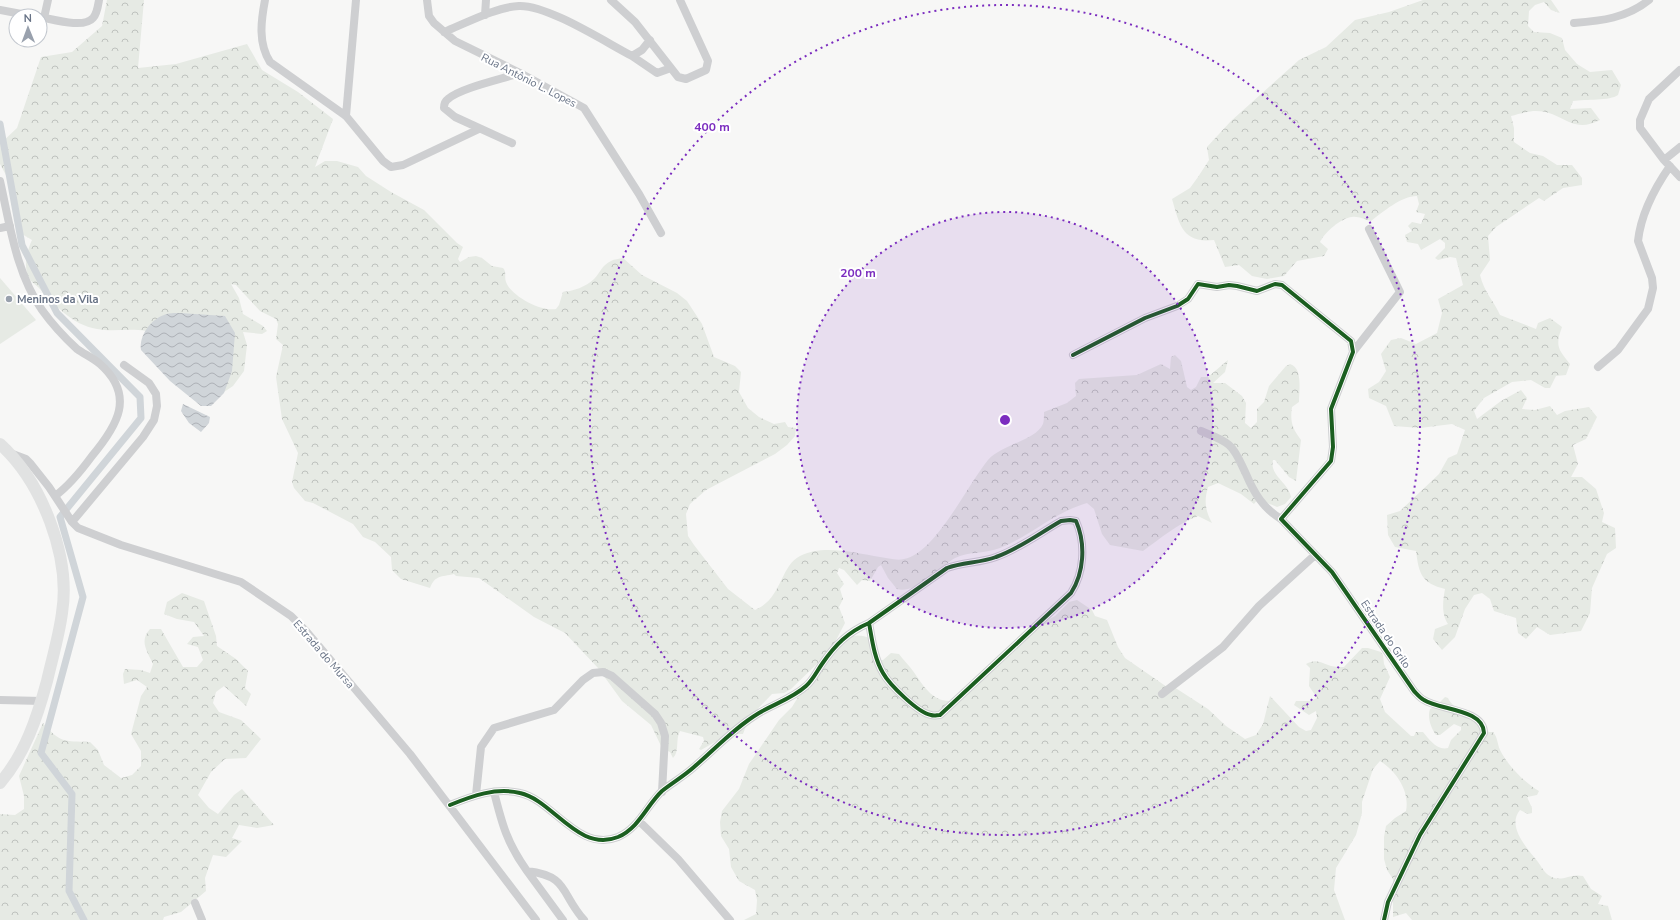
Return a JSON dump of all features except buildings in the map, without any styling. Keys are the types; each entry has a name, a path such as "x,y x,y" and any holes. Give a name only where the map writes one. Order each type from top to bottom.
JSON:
{"main road":[{"path":"0,783 11,768 30,736 42,701 63,612 62,566 58,548 43,507 27,476 4,448"}],"street":[{"path":"48,19 76,23 89,22 94,18 99,0"},
{"path":"265,0 261,43 270,62 346,116 383,161 390,167 403,165 479,128"},
{"path":"346,116 356,0"},
{"name":"Rua Antônio L. Lopes","path":"427,0 429,16 444,32 462,45 520,73 584,108 639,194 661,233"},
{"path":"485,15 486,0"},
{"path":"611,0 635,22 678,77 686,79 706,70 708,61 680,0"},
{"path":"1574,23 1611,19 1627,14 1649,0"},
{"path":"444,32 485,15 518,6 541,9 632,56 656,73 671,68"},
{"path":"632,56 642,50 650,40"},
{"path":"1680,70 1649,99 1640,120 1640,128 1680,178"},
{"path":"512,143 447,112 444,108 444,104 447,99 459,93 520,73"},
{"path":"1598,367 1618,350 1648,309 1652,293 1652,278 1638,241 1639,235 1647,204 1667,163 1680,147"},
{"path":"0,181 19,262 28,286 42,310 78,349 100,363 108,373 118,392 120,408 116,423 103,443 76,477 68,486 55,496"},
{"path":"0,228 10,226"},
{"path":"1281,519 1331,462 1333,447 1331,409 1353,352 1400,292 1369,229"},
{"path":"1073,355 1145,318 1177,306 1188,299 1198,284 1217,288 1229,285 1257,291 1275,284 1282,285 1347,336 1351,341 1353,352"},
{"path":"72,522 144,437 154,420 157,406 156,394 149,383 124,365"},
{"name":"Estrada do Grilo","path":"1201,431 1221,439 1230,446 1240,460 1260,502 1271,513 1281,519 1332,572 1414,691 1424,700 1472,716 1482,723 1484,728 1484,733 1420,836 1388,902 1384,920"},
{"name":"Estrada do Mursa","path":"4,448 26,459 30,463 55,496 72,522 87,533 241,582 291,616 306,631 410,754 536,920"},
{"path":"450,805 476,795 494,792 521,793 532,797 574,830 600,839 618,837 639,821 662,792 754,716 807,685 834,648 854,629 869,623 947,568 959,563 994,558 1009,552 1061,521 1070,520 1076,522 1081,532 1081,571 1079,581 1071,593 940,714 930,715 920,710 897,690 883,674 876,657 869,623"},
{"path":"1162,694 1223,647 1259,606 1315,555"},
{"path":"476,795 481,747 494,728 554,710 583,680 593,674 603,672 612,676 655,714 660,723 665,736 662,792"},
{"path":"0,700 42,701"},
{"path":"494,792 504,833 514,853 563,920"},
{"path":"639,821 678,860 730,920"},
{"path":"527,871 544,873 552,876 561,885 576,911 584,920"},
{"path":"195,903 202,920"}],"green space":[{"path":"107,0 144,0 138,68 176,64 247,44 262,70 298,92 333,119 315,167 325,161 337,161 358,167 366,176 424,210 457,243 463,247 458,259 460,262 469,257 476,256 482,258 492,266 503,268 505,271 506,282 509,287 514,293 528,302 543,308 556,309 559,305 563,292 575,290 587,284 594,279 608,263 623,258 642,275 677,293 687,301 702,324 714,357 735,366 741,372 739,392 748,408 759,417 774,424 785,422 788,427 796,428 795,436 787,445 775,454 706,490 690,504 686,514 688,536 694,545 728,589 755,610 764,605 771,598 788,567 793,561 809,552 839,550 898,560 916,554 939,532 988,460 1001,450 1026,439 1039,430 1043,424 1044,412 1067,403 1076,396 1075,383 1079,379 1137,375 1161,364 1170,369 1171,357 1175,355 1181,361 1187,387 1191,390 1196,387 1201,377 1208,377 1228,360 1225,372 1213,383 1225,383 1242,396 1246,403 1245,423 1251,428 1257,422 1257,409 1264,402 1269,386 1286,366 1290,364 1294,366 1299,375 1300,386 1299,402 1292,407 1291,417 1294,428 1301,440 1296,481 1289,477 1275,460 1273,460 1276,475 1287,487 1291,497 1285,504 1277,507 1258,499 1254,504 1241,494 1218,483 1208,487 1206,497 1207,510 1212,523 1198,516 1190,519 1176,527 1143,551 1110,545 1102,534 1094,509 1087,503 1064,512 1000,548 966,554 955,558 928,579 912,588 904,590 897,589 888,578 881,565 878,567 870,581 862,580 857,585 844,570 839,568 837,573 844,584 840,589 843,599 839,607 845,623 833,646 847,638 855,636 869,638 880,660 883,660 891,653 899,654 920,682 933,696 944,701 951,701 1040,624 1055,616 1069,602 1077,600 1092,610 1095,616 1107,620 1118,647 1125,658 1167,687 1174,687 1208,709 1226,726 1245,739 1256,735 1263,724 1270,696 1299,727 1306,731 1311,730 1317,718 1316,711 1309,715 1294,705 1296,701 1311,701 1317,698 1309,686 1310,668 1306,664 1316,661 1333,666 1344,667 1362,648 1368,648 1381,652 1383,655 1384,664 1390,677 1380,699 1385,712 1411,736 1414,736 1416,732 1423,732 1440,748 1448,748 1451,740 1461,730 1461,727 1454,724 1440,735 1436,735 1429,719 1430,709 1436,706 1445,697 1448,698 1455,707 1466,716 1489,732 1493,732 1497,738 1500,750 1507,762 1522,778 1539,791 1537,795 1527,797 1532,808 1532,813 1528,814 1520,810 1516,817 1517,830 1520,838 1548,875 1558,879 1578,875 1583,876 1591,889 1602,896 1598,904 1608,906 1612,920 1412,920 1406,913 1393,917 1393,879 1387,870 1384,859 1384,837 1386,826 1406,811 1407,804 1404,789 1400,782 1391,770 1380,761 1373,769 1362,802 1362,813 1356,835 1336,868 1334,890 1345,920 744,920 756,914 757,900 755,890 739,881 731,867 729,849 721,836 720,822 722,811 739,789 749,764 779,720 792,707 820,661 791,689 784,693 772,694 749,718 743,734 729,734 701,750 699,749 704,741 703,737 680,731 676,752 673,758 670,752 662,748 651,725 622,701 598,668 565,633 534,617 479,578 456,576 454,574 442,576 434,581 430,588 401,579 392,570 391,557 375,542 363,537 353,524 313,503 305,501 294,488 292,482 298,453 282,419 276,377 283,345 276,339 278,324 276,319 260,311 236,285 231,284 239,298 243,314 263,326 267,331 262,334 243,332 247,345 244,371 233,386 224,392 146,331 103,330 88,327 64,313 32,282 27,274 26,264 27,254 32,240 22,234 19,228 7,177 0,164 0,144 17,128 41,57 72,52 102,26"},
{"path":"1423,0 1551,0 1560,13 1551,10 1544,2 1535,5 1529,11 1528,26 1534,32 1550,33 1562,38 1565,50 1577,64 1590,72 1612,70 1621,85 1618,95 1614,97 1573,101 1570,109 1591,108 1600,120 1590,124 1574,124 1545,112 1536,111 1511,116 1514,128 1514,142 1530,153 1543,156 1557,165 1572,165 1582,178 1582,185 1563,188 1544,201 1539,198 1496,227 1488,236 1490,260 1480,275 1484,286 1500,315 1536,329 1538,323 1550,318 1562,327 1558,343 1560,351 1570,364 1566,375 1556,376 1550,388 1545,388 1531,380 1512,382 1484,398 1474,411 1477,419 1501,401 1521,390 1527,398 1522,409 1535,410 1550,406 1557,415 1565,411 1589,407 1597,417 1586,439 1573,445 1578,464 1571,477 1582,477 1596,489 1604,513 1602,522 1615,528 1616,548 1607,554 1592,588 1590,613 1581,631 1550,635 1537,627 1526,639 1518,633 1516,618 1494,611 1490,599 1482,593 1474,595 1465,609 1455,637 1442,650 1433,639 1435,629 1448,624 1443,611 1445,589 1431,584 1423,577 1420,572 1416,551 1395,547 1388,535 1387,515 1400,511 1439,474 1448,458 1457,454 1465,430 1452,424 1420,428 1394,426 1386,406 1369,398 1368,389 1379,382 1386,371 1381,354 1391,340 1401,338 1416,344 1437,333 1442,313 1438,299 1463,285 1456,258 1450,257 1438,260 1435,258 1445,248 1445,243 1440,239 1421,250 1418,244 1407,242 1405,235 1412,231 1408,226 1412,222 1421,224 1425,214 1416,212 1419,204 1417,196 1399,202 1371,221 1354,217 1343,220 1329,230 1322,238 1320,242 1328,249 1324,256 1297,261 1284,276 1267,279 1252,276 1239,265 1225,267 1214,240 1195,239 1188,235 1184,230 1180,224 1172,199 1190,188 1198,177 1209,160 1207,147 1231,121 1299,60 1326,47 1355,20 1389,12"},
{"name":"Meninos da Vila","path":"0,278 36,320 0,344"},
{"path":"182,593 204,601 216,636 217,646 236,659 248,671 245,688 251,694 246,706 224,686 216,692 213,703 219,712 241,720 261,739 246,758 225,759 211,772 198,795 209,808 218,814 234,795 242,789 274,825 257,828 239,825 232,838 242,841 226,857 213,855 205,878 206,891 181,912 164,917 163,920 0,920 0,814 15,815 24,809 24,796 19,776 43,723 58,738 68,741 90,742 98,750 104,765 121,778 132,775 141,766 141,751 131,734 141,696 147,687 137,680 124,684 123,674 125,669 141,670 150,673 153,664 145,646 145,638 147,633 150,629 161,629 183,667 197,667 203,660 198,647 187,644 193,637 204,636 194,622 177,619 164,614 167,602"}],"water":[{"path":"180,313 225,316 235,333 232,371 224,393 211,406 201,406 170,381 141,350 142,339 146,329 154,321 166,314"},
{"path":"183,404 210,417 209,423 201,432 189,423 181,411"}],"waterway":[{"path":"0,124 22,245 57,313 140,397 141,418 60,517 83,597 41,753 72,794 69,891 84,920"}],"cycle path":[{"path":"1073,355 1145,318 1177,306 1188,299 1198,284 1217,287 1229,285 1257,291 1275,284 1282,285 1351,341 1353,352 1331,409 1333,447 1331,461 1281,519 1332,572 1417,695 1431,703 1460,711 1477,719 1482,725 1484,733 1420,835 1388,902 1384,920"},
{"path":"450,805 484,793 511,791 532,798 544,805 566,824 590,838 604,840 618,837 632,828 662,791 690,770 741,725 759,713 795,694 806,686 832,651 848,635 869,623 947,568 1005,554 1061,521 1076,521 1081,539 1082,558 1079,577 1071,593 940,715 931,715 919,709 897,691 886,678 875,655 869,623"}],"place":[{"name":"Meninos da Vila","path":"9,299"}]}
